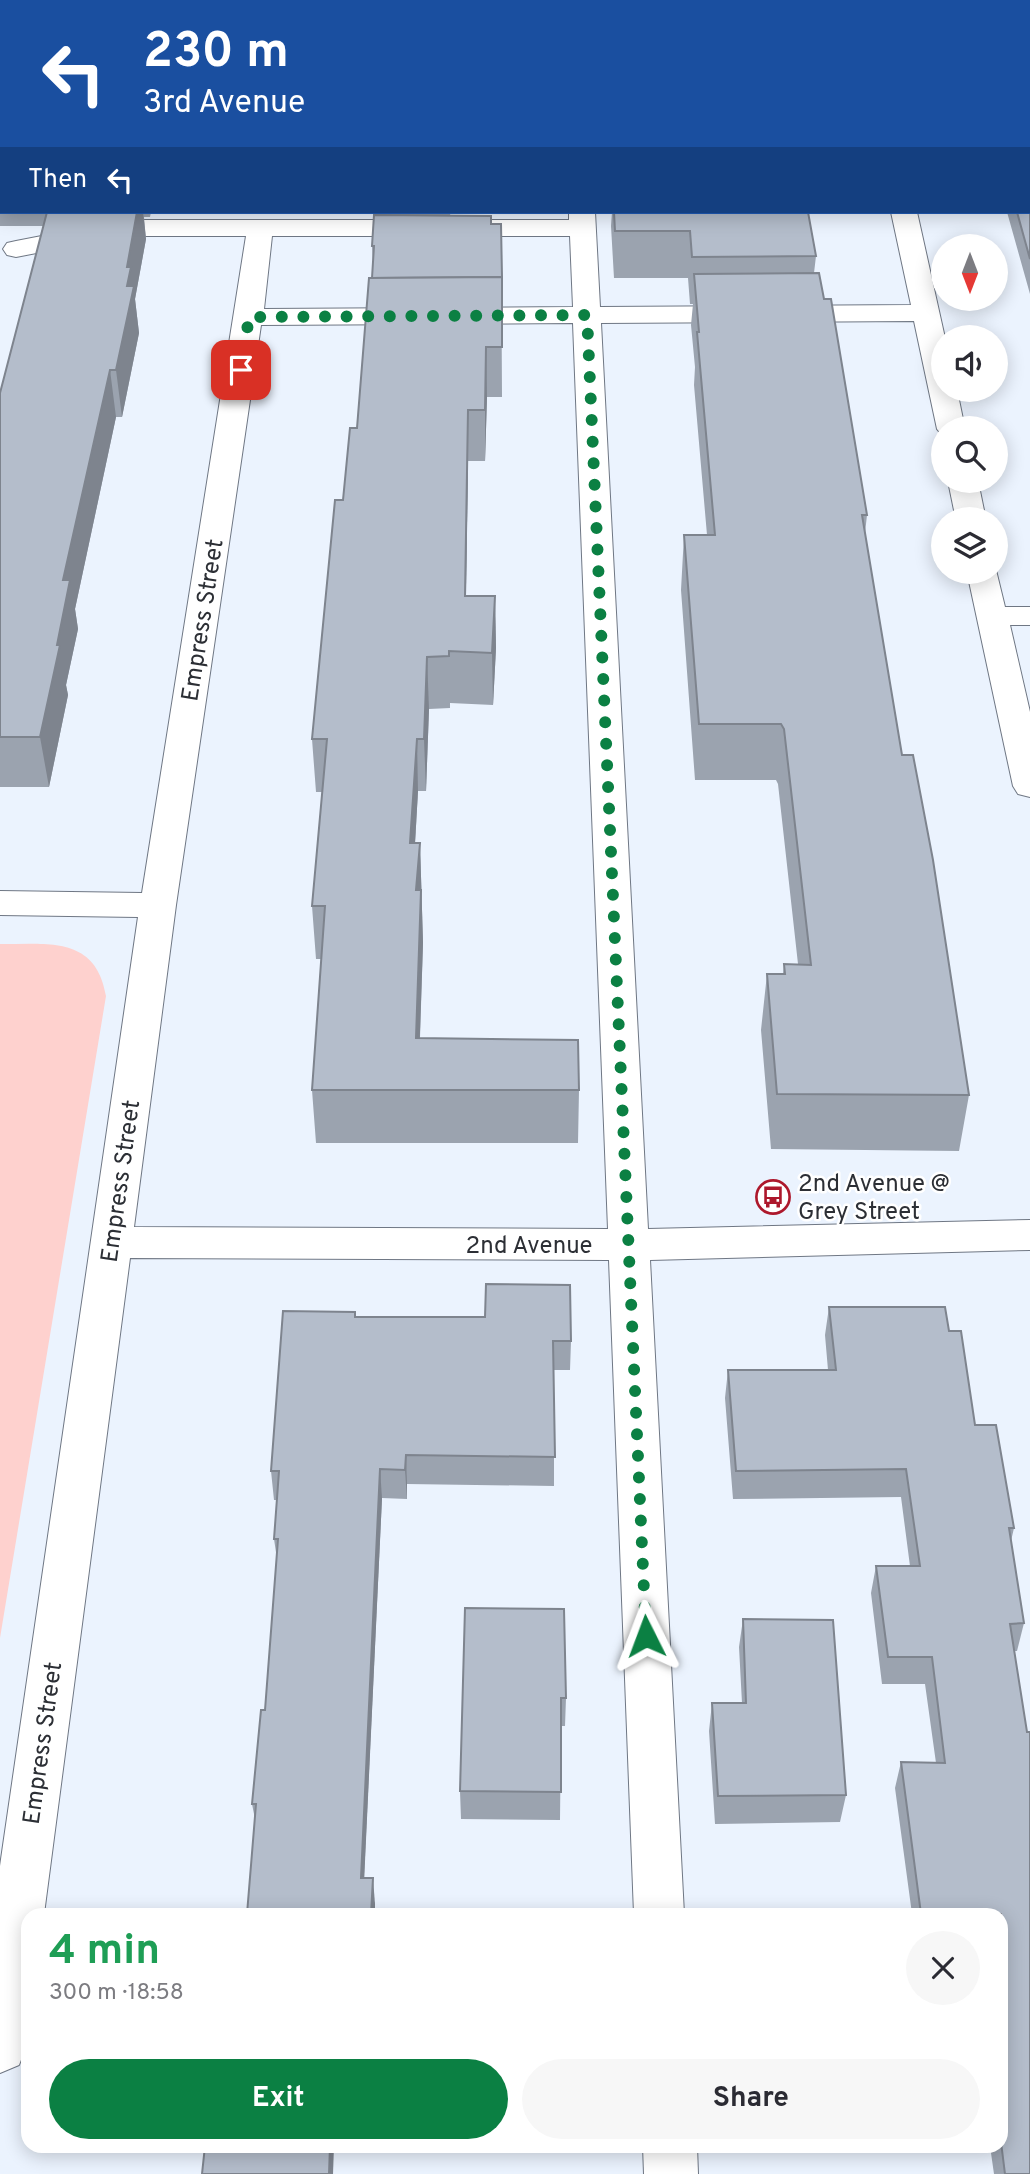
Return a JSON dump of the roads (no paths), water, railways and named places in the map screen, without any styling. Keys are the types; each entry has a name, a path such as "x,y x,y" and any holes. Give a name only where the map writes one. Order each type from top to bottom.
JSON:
{"street":[{"path":"904,214 948,416"},
{"path":"8,249 259,239 583,220 659,1908"},
{"name":"Empress Street","path":"0,2047 5,1974 158,905 259,239"},
{"path":"249,317 926,313"},
{"path":"985,584 1030,786"},
{"path":"992,616 1030,616"},
{"path":"0,903 158,905"},
{"name":"2nd Avenue","path":"111,1242 628,1245 1030,1236"},
{"path":"670,2153 671,2174"}],"place":[{"name":"2nd Avenue @ Grey Street","path":"773,1197"}]}
